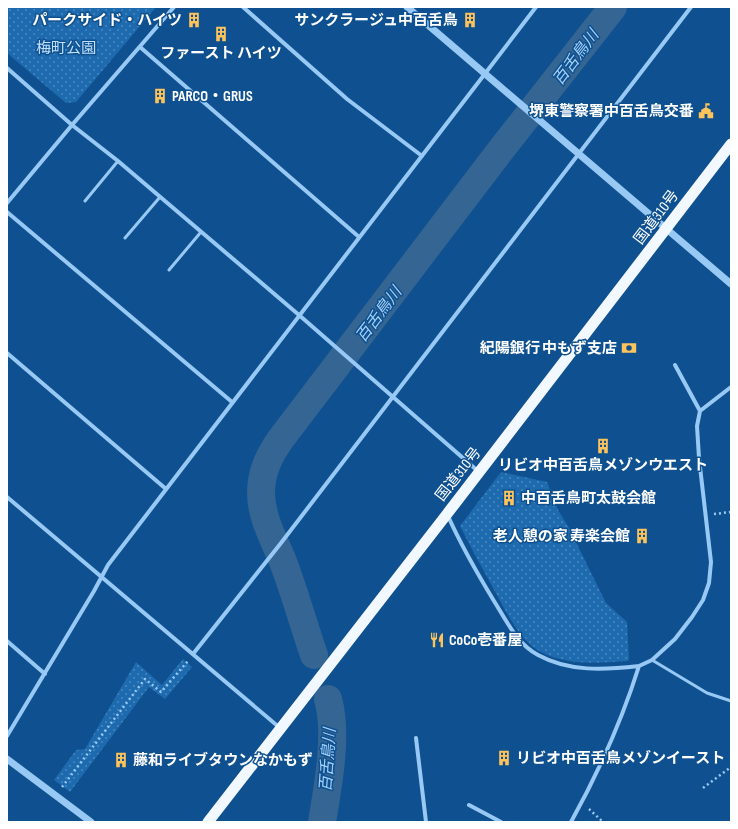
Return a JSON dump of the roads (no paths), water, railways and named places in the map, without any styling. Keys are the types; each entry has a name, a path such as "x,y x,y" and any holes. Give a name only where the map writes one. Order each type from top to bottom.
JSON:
{"highway":[{"name":"国道310号","path":"208,822 731,144"}],"street":[{"path":"7,203 174,7"},
{"path":"243,7 347,99 422,156"},
{"path":"407,7 731,284"},
{"path":"7,736 108,565 536,7"},
{"path":"193,654 281,543 692,7"},
{"path":"140,47 359,237"},
{"path":"7,68 72,125 118,161 340,350 479,472"},
{"path":"7,212 232,402"},
{"path":"7,353 166,489"},
{"path":"447,514 457,536 512,630 523,643 537,655 584,669 639,666 652,660 675,639 692,618 703,600 709,582 710,562 697,426 700,411 675,365"},
{"path":"700,411 731,387"},
{"path":"7,497 280,728"},
{"path":"7,641 45,674"},
{"path":"571,822 582,802 631,691 639,666"},
{"path":"416,738 426,822"},
{"path":"7,759 91,822"},
{"path":"469,805 501,822"}],"lane":[{"path":"86,201 118,161"},
{"path":"125,238 160,197"},
{"path":"169,270 201,232"},
{"path":"652,660 707,693 731,701"}],"waterway":[{"name":"百舌鳥川","path":"314,655 282,559 268,527 263,510 261,485 269,458 280,440 500,151 613,7"},
{"name":"百舌鳥川","path":"322,822 332,744 331,713 328,699"}],"place":[{"name":"パークサイド・ハイツ","path":"194,20"},
{"name":"サンクラージュ中百舌鳥","path":"470,20"},
{"name":"ファースト ハイツ","path":"221,34"},
{"name":"PARCO・GRUS","path":"160,96"},
{"name":"堺東警察署中百舌鳥交番","path":"706,111"},
{"name":"紀陽銀行 中もず支店","path":"629,348"},
{"name":"リビオ中百舌鳥メゾンウエスト","path":"603,446"},
{"name":"中百舌鳥町太鼓会館","path":"509,498"},
{"name":"老人憩の家 寿楽会館","path":"642,536"},
{"name":"CoCo壱番屋","path":"437,640"},
{"name":"リビオ中百舌鳥メゾンイースト","path":"504,758"},
{"name":"藤和ライブタウンなかもず","path":"121,760"}],"park label":[{"name":"梅町公園","path":"66,48"}]}
